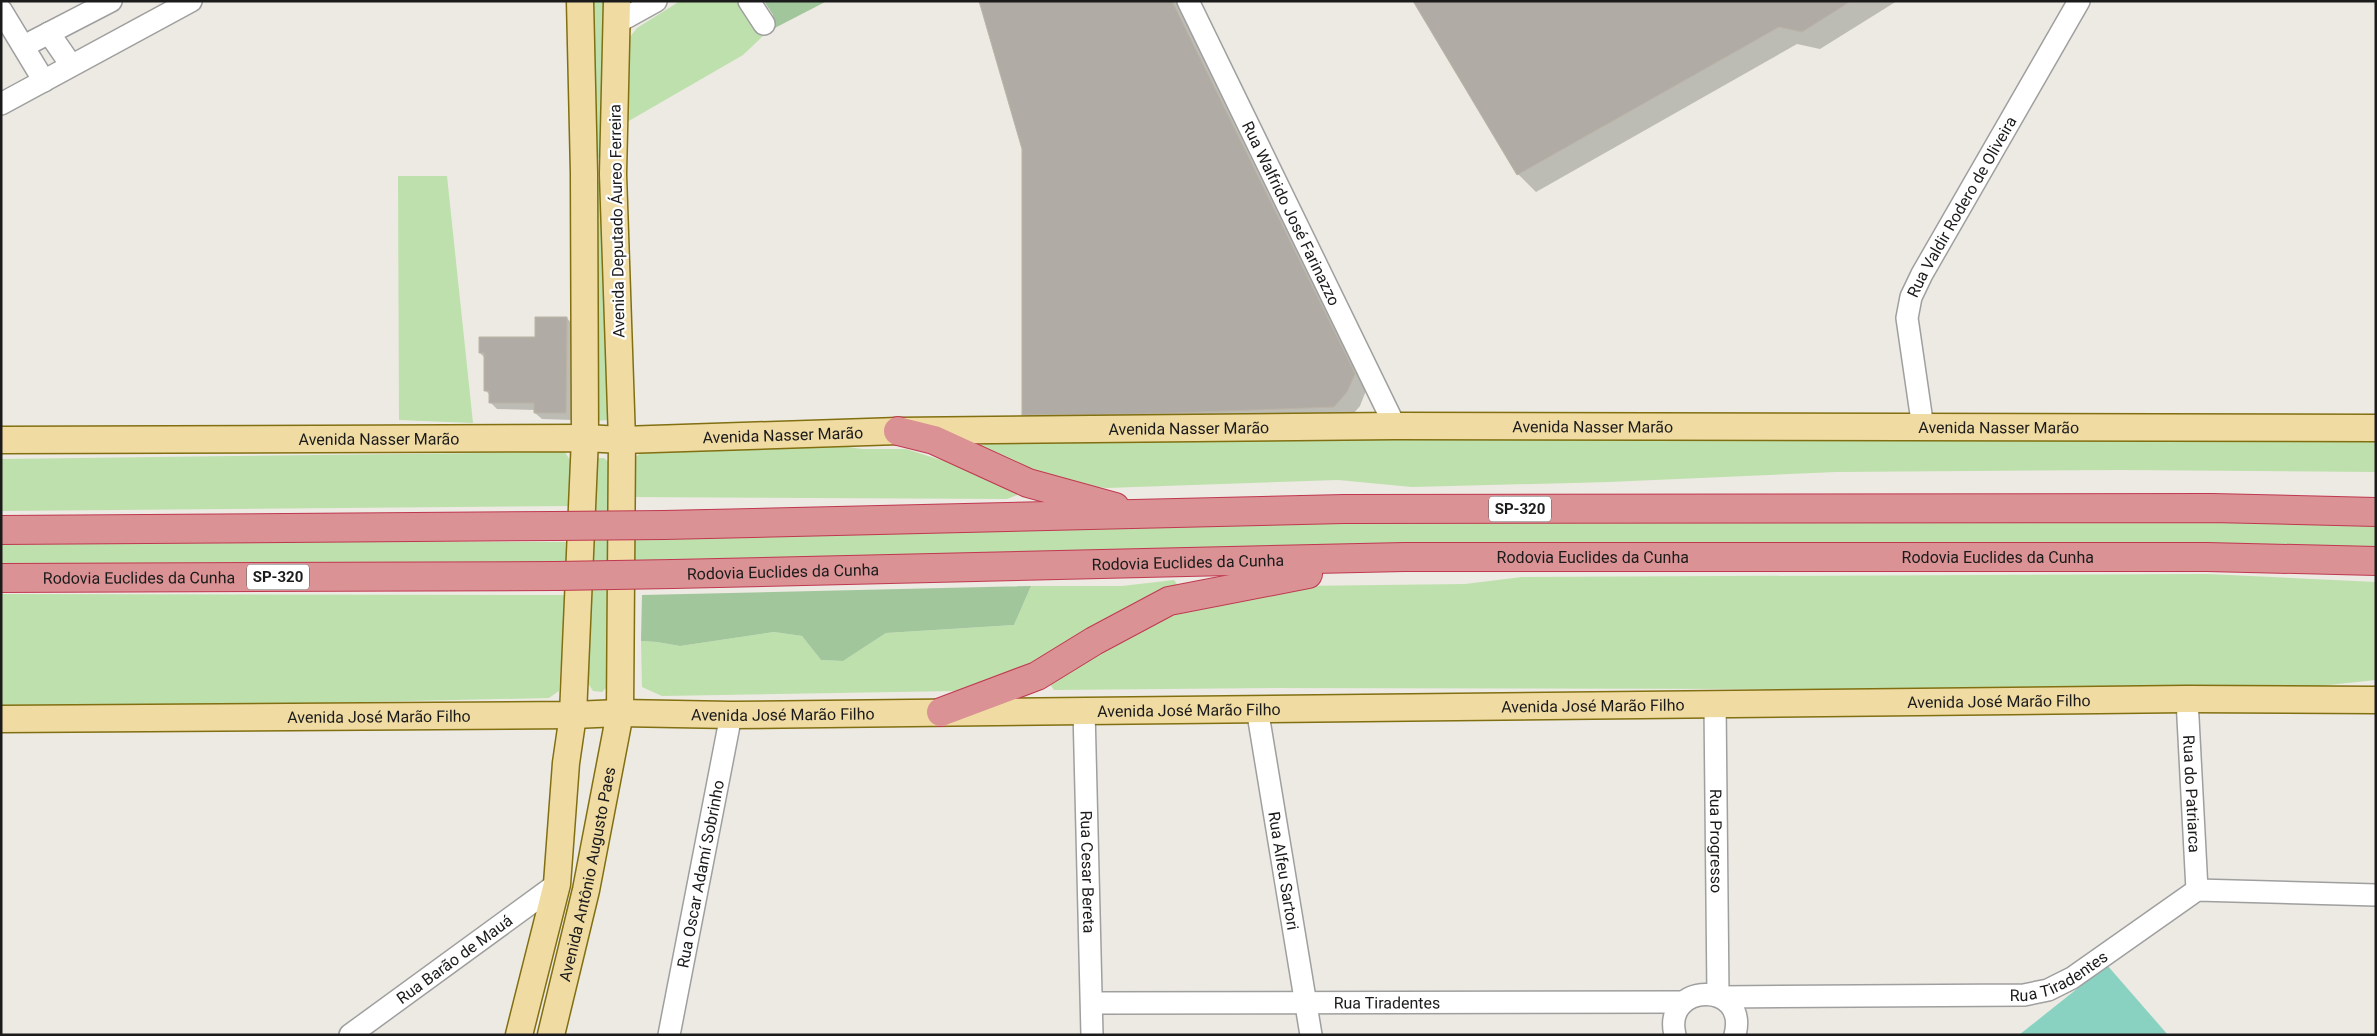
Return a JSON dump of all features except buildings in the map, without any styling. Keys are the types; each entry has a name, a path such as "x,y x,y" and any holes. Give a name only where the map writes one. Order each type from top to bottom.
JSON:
{"highway":[{"path":"898,431 934,440 1028,483 1143,514"},
{"name":"SP-320","path":"1,530 664,525 1344,509 2212,508 2376,512"},
{"path":"941,712 1037,676 1094,641 1169,601 1262,581 1404,557"},
{"name":"Rodovia Euclides da Cunha","path":"1,578 556,576 1404,557 2207,557 2376,561"}],"main road":[{"name":"Avenida Deputado Áureo Ferreira","path":"573,715 585,438 584,173 580,1"},
{"name":"Avenida Deputado Áureo Ferreira","path":"617,12 613,174 622,440 620,713"},
{"path":"584,173 613,174"},
{"name":"Avenida Nasser Marão","path":"1,440 585,438 622,440 898,431 1395,426 2376,428"},
{"name":"Avenida José Marão Filho","path":"1,719 573,715 620,713 732,715 2187,699 2376,700"},
{"name":"Avenida Antônio Augusto Paes","path":"551,1035 586,890 620,713"},
{"name":"Avenida Antônio Augusto Paes","path":"519,1035 556,884 566,763 573,715"},
{"path":"556,884 586,890"}],"street":[{"path":"24,46 111,1"},
{"path":"617,12 656,1"},
{"path":"749,1 764,24"},
{"name":"Rua Walfrido José Farinazzo","path":"1188,1 1395,426"},
{"name":"Rua Valdir Rodero de Oliveira","path":"1923,428 1907,318 1911,297 1922,274 2079,1"},
{"path":"1,104 186,3"},
{"path":"1,10 44,81"},
{"path":"50,33 71,66"},
{"name":"Rua do Patriarca","path":"2187,699 2197,890"},
{"name":"Rua Progresso","path":"1715,703 1715,991"},
{"name":"Rua Alfeu Sartori","path":"1257,708 1312,1035"},
{"name":"Rua Cesar Bereta","path":"1084,710 1092,1035"},
{"name":"Rua Oscar Adamí Sobrinho","path":"669,1035 732,715"},
{"name":"Rua Barão de Mauá","path":"350,1035 556,884"},
{"path":"2197,890 2376,895"},
{"name":"Rua Tiradentes","path":"1715,991 2024,995 2048,990 2072,978 2197,890"},
{"path":"1675,1035 1675,1015 1683,1002 1715,991 1733,1010 1736,1019 1735,1035"},
{"name":"Rua Tiradentes","path":"1092,1003 1683,1002"}],"green space":[{"path":"587,1 605,1 606,154 600,158 592,158"},
{"path":"680,1 741,1 767,32 743,55 627,122 626,42 637,28"},
{"path":"764,1 827,1 767,32 774,25 773,15"},
{"path":"398,176 447,176 473,423 399,420"},
{"path":"598,181 604,182 611,414 607,420 596,421 591,187"},
{"path":"2376,435 2376,472 2121,470 1836,472 1609,482 1412,487 1338,480 1106,488 1032,478 974,447 990,443 1074,437"},
{"path":"821,443 862,449 906,449 979,472 1020,494 1007,499 630,497 631,461 642,452"},
{"path":"565,452 571,462 572,506 1,511 1,459"},
{"path":"597,458 604,458 610,463 608,686 602,692 593,691 588,683 593,462"},
{"path":"2376,521 2376,549 630,563 628,538 1145,523"},
{"path":"1,540 570,542 568,563 1,566"},
{"path":"2207,574 2376,582 2376,680 2280,690 1272,688 1054,690 1049,683 1174,606 1298,586 1465,584 1522,577"},
{"path":"1174,580 1179,587 1070,646 1014,672 985,683 955,691 662,696 642,687 641,641 680,646 774,632 802,636 821,660 843,661 886,633 1014,625 1031,586 1122,586"},
{"path":"1031,586 1014,625 886,633 843,661 821,660 802,636 774,632 680,646 641,641 642,595"},
{"path":"1,594 566,595 559,691 549,698 1,707"}],"shaded area":[{"path":"2107,965 2168,1035 2019,1035"}]}
